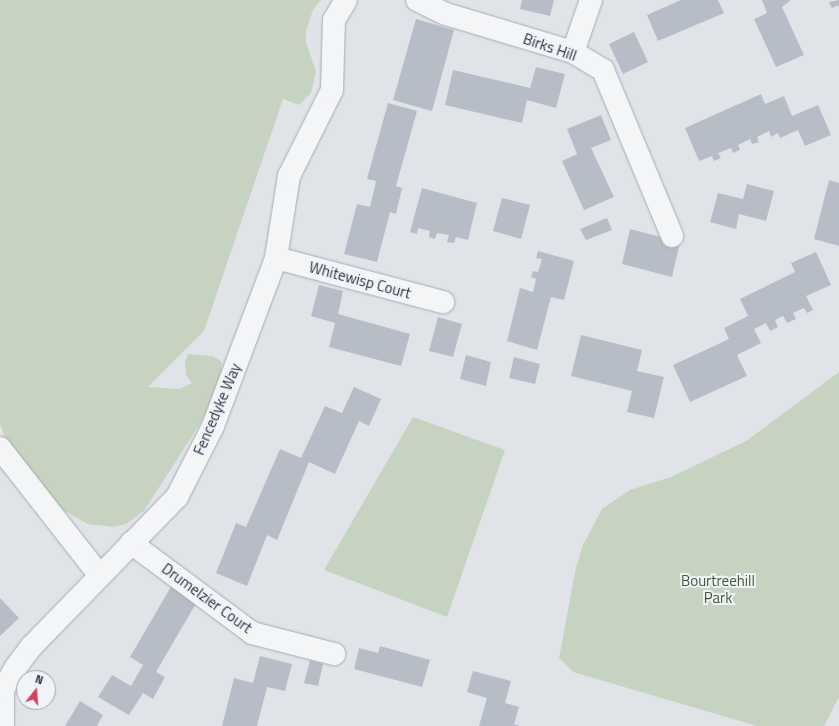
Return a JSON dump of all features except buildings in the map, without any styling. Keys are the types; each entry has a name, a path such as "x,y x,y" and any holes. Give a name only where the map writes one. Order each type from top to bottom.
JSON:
{"street":[{"name":"Fencedyke Way","path":"3,726 3,690 32,646 177,497 206,440 276,258 289,176 332,90 334,20 346,0"},
{"name":"Birks Hill","path":"417,0 446,14 573,52 603,70 672,236"},
{"path":"573,52 591,0"},
{"name":"Whitewisp Court","path":"276,258 443,302"},
{"path":"4,452 100,576"},
{"name":"Drumelzier Court","path":"131,543 252,633 334,654"}],"green space":[{"path":"0,0 321,0 313,10 306,31 306,43 316,71 311,93 299,105 283,99 204,331 148,387 179,389 192,383 186,375 185,362 188,354 212,356 221,361 222,371 203,419 144,511 126,524 114,527 88,524 61,509 31,470 10,451 0,424"},
{"name":"Bourtreehill Park","path":"839,372 839,697 824,726 757,726 573,672 559,658 576,567 583,545 602,509 630,490 671,477 746,441"},
{"path":"413,417 505,450 447,617 324,570"}]}
